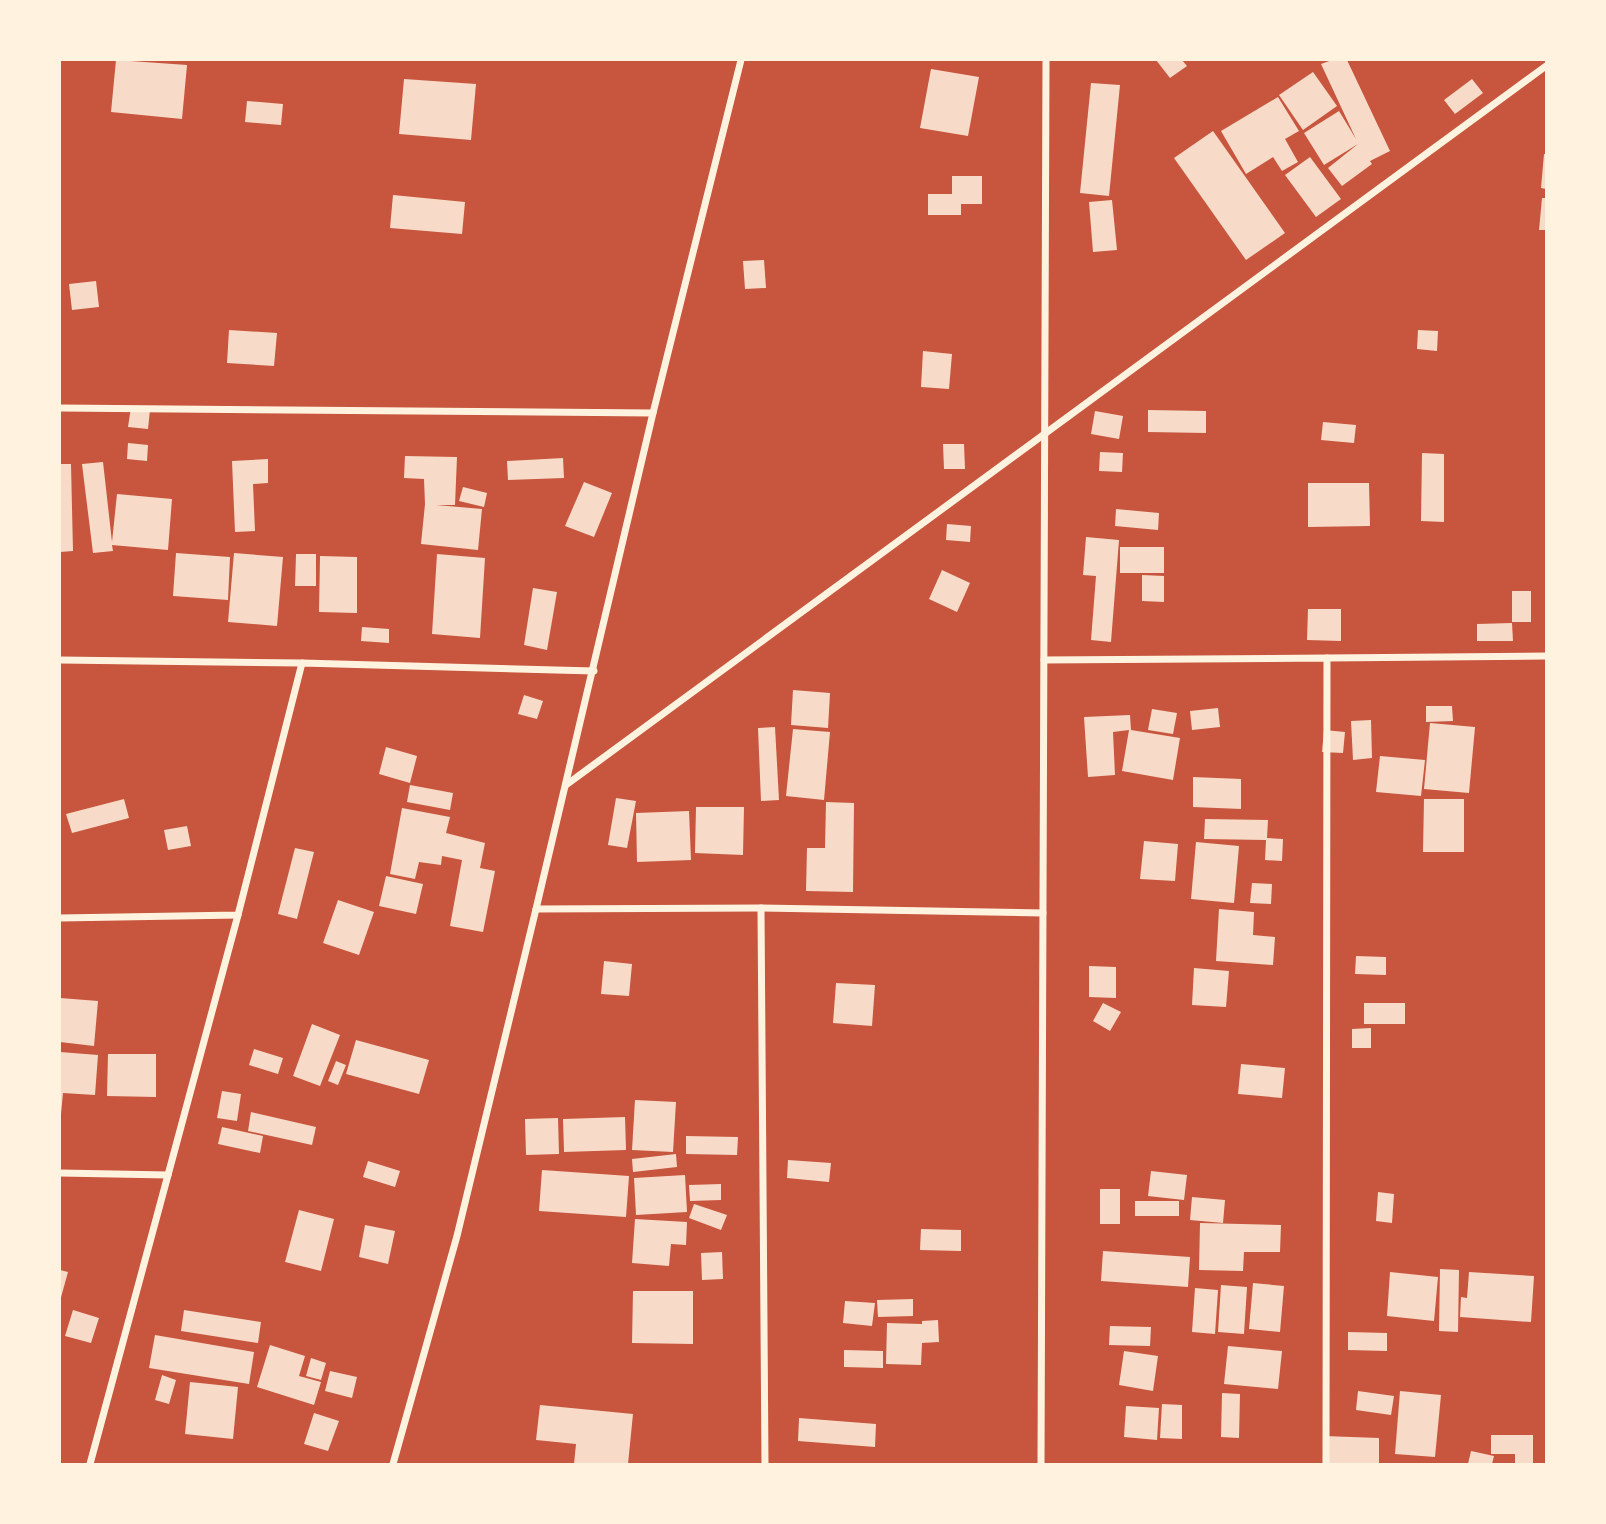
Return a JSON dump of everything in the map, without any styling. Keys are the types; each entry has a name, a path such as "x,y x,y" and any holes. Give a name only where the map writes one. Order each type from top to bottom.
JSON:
{"street":[{"path":"393,1465 457,1236 594,671 653,413 741,60"},
{"path":"1041,1465 1046,60"},
{"path":"566,785 1546,66"},
{"path":"60,408 653,413"},
{"path":"1044,660 1546,656"},
{"path":"1326,1465 1327,658"},
{"path":"60,660 594,671"},
{"path":"90,1465 238,915 302,663"},
{"path":"536,909 761,908 1043,913"},
{"path":"761,908 765,1465"},
{"path":"60,918 238,915"},
{"path":"60,1173 168,1175"}],"building":[{"path":"116,60 187,65 182,119 111,112"},
{"path":"1156,60 1182,60 1187,66 1170,78"},
{"path":"1332,60 1347,60 1390,151 1370,161 1372,164 1342,186 1328,168 1358,144 1324,165 1304,133 1339,111 1356,139 1321,64"},
{"path":"931,69 979,77 968,136 920,128"},
{"path":"1313,72 1337,106 1303,130 1279,95"},
{"path":"404,79 476,84 471,140 399,134"},
{"path":"1472,79 1483,93 1455,114 1444,100"},
{"path":"1091,83 1120,85 1109,196 1080,193"},
{"path":"1278,97 1299,131 1285,139 1298,162 1282,171 1273,157 1246,174 1221,131"},
{"path":"247,101 283,104 281,125 245,122"},
{"path":"1213,131 1285,233 1246,260 1174,158"},
{"path":"1546,154 1546,189 1541,188"},
{"path":"1310,157 1341,199 1316,217 1285,175"},
{"path":"952,176 982,176 982,204 961,204 961,215 928,215 928,194 952,194"},
{"path":"393,195 465,202 462,234 390,228"},
{"path":"1542,198 1546,198 1546,230 1539,230"},
{"path":"1112,200 1117,250 1093,252 1089,202"},
{"path":"764,260 766,288 745,289 743,261"},
{"path":"96,281 99,307 72,310 69,284"},
{"path":"229,330 277,333 274,366 227,363"},
{"path":"1418,330 1438,331 1437,351 1417,349"},
{"path":"923,351 952,354 949,389 921,387"},
{"path":"131,407 150,410 148,429 128,427"},
{"path":"1148,410 1206,411 1206,433 1148,432"},
{"path":"1095,411 1123,416 1119,439 1091,434"},
{"path":"1323,422 1356,425 1354,443 1321,440"},
{"path":"128,443 148,445 147,461 127,459"},
{"path":"943,444 964,444 965,469 944,469"},
{"path":"1100,452 1123,453 1122,472 1099,471"},
{"path":"1422,453 1444,454 1444,522 1421,521"},
{"path":"405,456 457,457 455,505 436,505 482,509 478,550 421,544 425,504 424,479 404,478"},
{"path":"563,458 564,478 508,480 507,461"},
{"path":"268,459 268,483 253,484 255,531 235,532 232,461"},
{"path":"103,462 112,542 117,494 172,499 168,550 112,545 113,551 93,553 82,464"},
{"path":"60,464 71,464 73,551 60,552"},
{"path":"584,482 612,493 594,537 565,526"},
{"path":"1308,483 1369,483 1370,526 1308,527"},
{"path":"463,487 487,493 484,507 459,501"},
{"path":"1116,509 1159,513 1158,530 1115,526"},
{"path":"947,524 971,526 970,542 946,540"},
{"path":"1086,537 1119,540 1111,642 1091,640 1096,576 1083,575"},
{"path":"1120,547 1164,547 1164,573 1120,573"},
{"path":"176,553 230,557 228,600 173,596"},
{"path":"234,553 283,557 277,626 228,622"},
{"path":"296,554 316,554 316,586 295,586"},
{"path":"437,554 485,558 480,638 432,634"},
{"path":"320,556 357,557 357,613 319,612"},
{"path":"942,570 970,583 957,612 929,599"},
{"path":"1142,575 1164,576 1164,602 1142,601"},
{"path":"533,588 557,592 547,650 524,645"},
{"path":"1512,591 1531,591 1531,622 1512,622"},
{"path":"1308,609 1341,609 1341,641 1307,640"},
{"path":"1512,623 1513,641 1477,641 1477,624"},
{"path":"362,627 389,629 389,643 361,641"},
{"path":"793,690 830,693 828,728 791,725"},
{"path":"524,695 543,701 537,719 518,714"},
{"path":"1426,706 1452,706 1453,721 1426,722"},
{"path":"1218,708 1220,727 1192,730 1190,711"},
{"path":"1152,709 1177,713 1173,734 1148,730"},
{"path":"1130,715 1131,730 1180,738 1173,780 1122,771 1129,730 1113,732 1115,775 1088,777 1084,717"},
{"path":"1371,720 1372,758 1353,760 1351,721"},
{"path":"1430,723 1475,727 1469,793 1424,789"},
{"path":"775,727 779,800 761,801 758,728"},
{"path":"793,729 830,732 824,800 786,796"},
{"path":"1324,730 1345,732 1343,753 1322,752"},
{"path":"386,747 417,756 410,783 379,774"},
{"path":"1380,756 1425,760 1421,796 1376,792"},
{"path":"1193,777 1241,779 1241,809 1193,807"},
{"path":"410,785 453,793 450,810 407,802"},
{"path":"616,798 636,801 627,848 608,845"},
{"path":"124,799 129,818 72,833 66,814"},
{"path":"1424,799 1464,799 1464,852 1423,852"},
{"path":"826,802 854,803 853,892 806,891 807,848 825,848"},
{"path":"696,807 744,807 743,855 695,853"},
{"path":"402,808 450,817 446,833 485,843 480,868 495,871 483,932 450,926 462,860 442,856 441,865 419,862 415,879 390,874"},
{"path":"689,811 691,860 637,862 636,813"},
{"path":"1205,819 1268,820 1267,838 1283,839 1282,861 1265,860 1266,840 1204,839"},
{"path":"187,826 191,846 168,850 164,830"},
{"path":"1144,841 1178,844 1175,881 1140,879"},
{"path":"1196,842 1239,846 1234,903 1191,899"},
{"path":"295,848 314,852 297,919 278,914"},
{"path":"386,876 423,884 416,914 379,906"},
{"path":"1252,883 1272,884 1271,904 1250,903"},
{"path":"338,900 374,912 359,955 323,943"},
{"path":"1219,909 1254,912 1253,935 1275,937 1273,965 1216,961"},
{"path":"1356,956 1386,957 1386,975 1355,974"},
{"path":"604,961 632,964 629,996 601,994"},
{"path":"1089,966 1116,967 1116,998 1089,997"},
{"path":"1194,968 1229,971 1226,1007 1192,1005"},
{"path":"836,983 875,985 872,1026 833,1023"},
{"path":"60,998 98,1001 94,1046 60,1042"},
{"path":"1103,1003 1121,1012 1110,1031 1093,1021"},
{"path":"1364,1003 1405,1003 1405,1024 1364,1024"},
{"path":"312,1024 340,1035 320,1086 293,1076"},
{"path":"1371,1028 1371,1048 1352,1048 1352,1029"},
{"path":"356,1040 429,1060 419,1094 346,1074"},
{"path":"254,1049 283,1058 278,1074 249,1065"},
{"path":"60,1052 98,1055 95,1095 63,1093 61,1114 60,1113"},
{"path":"108,1054 156,1054 156,1097 107,1096"},
{"path":"336,1061 346,1065 338,1085 328,1081"},
{"path":"1241,1064 1285,1068 1282,1098 1238,1094"},
{"path":"222,1091 241,1094 237,1121 217,1118"},
{"path":"635,1100 676,1102 673,1152 632,1150"},
{"path":"251,1112 316,1127 312,1145 248,1131"},
{"path":"625,1117 626,1150 564,1152 563,1119"},
{"path":"558,1118 559,1154 526,1155 525,1119"},
{"path":"222,1127 263,1136 260,1153 218,1144"},
{"path":"686,1136 738,1137 737,1155 686,1154"},
{"path":"676,1154 677,1167 633,1172 632,1159"},
{"path":"788,1160 831,1163 829,1182 787,1178"},
{"path":"368,1161 400,1171 395,1187 363,1177"},
{"path":"542,1170 629,1176 626,1217 539,1211"},
{"path":"1151,1171 1187,1175 1184,1200 1148,1196"},
{"path":"685,1175 687,1212 636,1215 634,1178"},
{"path":"721,1184 721,1200 690,1201 689,1185"},
{"path":"1100,1189 1120,1189 1120,1224 1100,1224"},
{"path":"1378,1192 1394,1194 1392,1223 1376,1221"},
{"path":"1192,1197 1225,1200 1223,1223 1190,1220"},
{"path":"1135,1201 1179,1201 1179,1216 1135,1216"},
{"path":"694,1204 727,1215 721,1230 689,1218"},
{"path":"299,1210 334,1219 321,1271 285,1262"},
{"path":"635,1219 687,1222 686,1245 671,1244 669,1266 632,1263"},
{"path":"1200,1223 1281,1225 1280,1252 1244,1252 1243,1271 1199,1270"},
{"path":"365,1225 395,1231 388,1264 359,1257"},
{"path":"921,1229 961,1230 961,1251 920,1250"},
{"path":"1103,1251 1190,1257 1188,1287 1101,1281"},
{"path":"722,1252 723,1279 702,1280 701,1253"},
{"path":"1440,1269 1459,1270 1458,1332 1439,1331"},
{"path":"60,1270 68,1272 60,1301"},
{"path":"1390,1272 1438,1277 1434,1321 1387,1316"},
{"path":"1469,1272 1534,1276 1531,1322 1460,1317 1461,1297 1467,1298"},
{"path":"1253,1283 1284,1286 1280,1332 1249,1329"},
{"path":"1221,1285 1247,1287 1244,1334 1218,1332"},
{"path":"1195,1288 1218,1290 1215,1334 1192,1332"},
{"path":"633,1291 693,1291 693,1344 632,1343"},
{"path":"913,1299 913,1316 878,1317 877,1300"},
{"path":"845,1301 875,1303 872,1326 843,1323"},
{"path":"73,1310 99,1318 91,1343 65,1336"},
{"path":"184,1310 261,1322 258,1343 181,1331"},
{"path":"938,1320 939,1342 922,1343 921,1365 886,1364 887,1323 922,1324 922,1321"},
{"path":"1110,1326 1151,1327 1150,1346 1109,1345"},
{"path":"1348,1332 1387,1333 1387,1351 1348,1350"},
{"path":"155,1335 254,1352 249,1384 149,1368"},
{"path":"270,1345 305,1356 299,1376 321,1382 314,1405 257,1387"},
{"path":"1228,1346 1282,1351 1278,1389 1224,1384"},
{"path":"844,1350 883,1351 883,1368 844,1367"},
{"path":"1124,1351 1158,1356 1153,1391 1119,1385"},
{"path":"311,1358 326,1363 321,1380 306,1376"},
{"path":"330,1371 357,1377 352,1398 325,1391"},
{"path":"162,1375 176,1380 169,1404 155,1400"},
{"path":"190,1382 238,1387 233,1439 185,1434"},
{"path":"1358,1391 1394,1396 1391,1415 1356,1410"},
{"path":"1400,1391 1441,1395 1435,1457 1395,1454"},
{"path":"1222,1393 1240,1394 1239,1438 1221,1437"},
{"path":"1162,1404 1182,1405 1182,1439 1160,1438"},
{"path":"540,1405 633,1414 628,1464 574,1464 576,1444 536,1440"},
{"path":"1126,1406 1159,1408 1157,1440 1124,1437"},
{"path":"314,1413 339,1421 328,1451 304,1444"},
{"path":"799,1418 876,1424 875,1447 798,1441"},
{"path":"1491,1435 1533,1435 1533,1464 1515,1464 1515,1454 1491,1454"},
{"path":"1324,1436 1379,1438 1379,1464 1324,1464"},
{"path":"1471,1451 1494,1456 1492,1464 1468,1464"}]}
